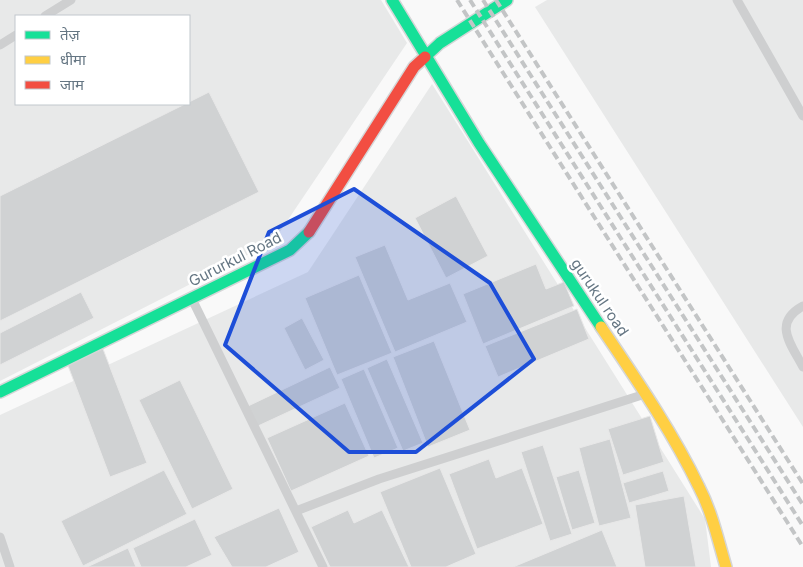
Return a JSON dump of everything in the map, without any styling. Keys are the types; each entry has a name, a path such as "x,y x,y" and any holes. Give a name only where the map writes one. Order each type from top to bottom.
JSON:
{"street":[{"name":"gurukul road","path":"392,0 479,142 645,394 700,488 710,513 726,567"},
{"name":"Gururkul Road","path":"0,392 290,250 310,230 414,67 440,43 507,0"}],"lane":[{"path":"47,15 71,0"},
{"path":"737,0 803,116"},
{"path":"0,45 15,36"},
{"path":"192,298 323,567"},
{"path":"803,306 789,316 785,329 803,367"},
{"path":"296,511 379,479 645,394"},
{"path":"0,537 10,567"}],"highlighted area":[{"path":"354,189 490,283 534,359 416,452 349,452 225,345 269,232"}],"shaded area":[{"path":"0,0 381,0 407,43 273,242 0,381"},
{"path":"547,0 803,0 803,427 535,7"},
{"path":"432,84 705,519 711,567 0,567 0,415 308,272"}],"building":[{"path":"209,92 259,192 0,321 0,196 183,105 190,105 190,102"},
{"path":"456,196 488,256 446,278 415,218"},
{"path":"385,245 408,300 450,283 467,322 395,352 355,257"},
{"path":"536,264 546,289 564,282 574,306 483,344 463,294"},
{"path":"359,275 392,353 337,375 305,298"},
{"path":"81,292 94,318 0,365 0,333"},
{"path":"577,309 589,339 498,377 485,346"},
{"path":"302,318 324,360 305,370 284,328"},
{"path":"434,341 470,430 428,447 393,357"},
{"path":"103,349 147,463 110,477 67,363"},
{"path":"387,359 423,443 403,451 367,368"},
{"path":"330,367 340,388 258,426 248,406"},
{"path":"364,369 398,448 374,458 341,379"},
{"path":"180,380 233,489 192,509 139,400"},
{"path":"345,403 369,456 291,491 267,438"},
{"path":"650,416 664,462 623,475 608,429"},
{"path":"610,439 631,518 599,526 579,448"},
{"path":"543,445 572,534 550,541 521,452"},
{"path":"489,459 496,478 522,468 543,524 477,549 449,474"},
{"path":"440,468 476,554 446,567 411,567 380,492"},
{"path":"164,470 187,514 83,566 61,521"},
{"path":"579,470 595,523 572,530 556,477"},
{"path":"663,471 669,491 629,503 623,483"},
{"path":"684,496 696,567 645,567 635,505"},
{"path":"279,508 299,552 266,567 232,567 214,537"},
{"path":"348,510 354,523 382,510 409,567 330,567 311,527"},
{"path":"195,519 212,555 186,567 141,567 133,548"},
{"path":"602,530 617,567 513,567"},
{"path":"128,548 136,567 87,567"}],"railway":[{"path":"457,0 803,547"},
{"path":"470,0 803,526"},
{"path":"483,0 803,505"},
{"path":"496,0 803,484"}],"traffic: fast":[{"path":"392,0 479,143 601,327"},
{"path":"425,57 440,43 507,0"},
{"path":"0,392 290,250 309,232"}],"traffic: slow":[{"path":"601,327 653,406 688,466 708,506 726,567"}],"traffic: jam":[{"path":"309,232 414,67 425,57"}]}
